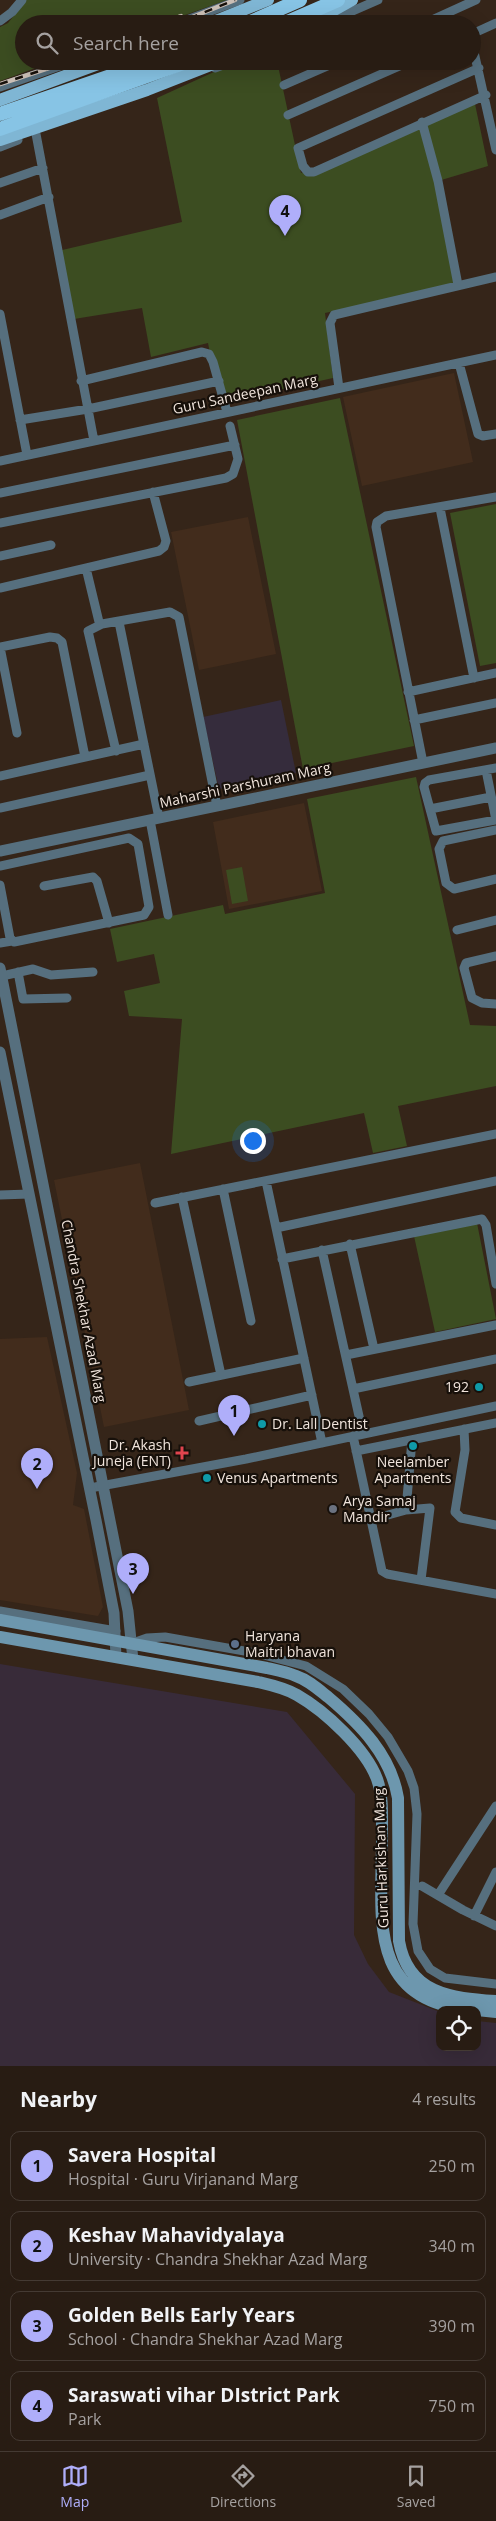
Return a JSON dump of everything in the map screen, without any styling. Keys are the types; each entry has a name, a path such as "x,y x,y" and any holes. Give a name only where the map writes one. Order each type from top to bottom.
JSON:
{"highway":[{"path":"242,7 300,0"},
{"path":"315,15 338,0"},
{"path":"0,114 128,70"},
{"path":"0,128 164,70"}],"main road":[{"path":"226,15 242,7 268,0"},
{"path":"317,15 352,0"},
{"path":"0,100 82,70"},
{"path":"0,140 147,90 198,70"},
{"name":"Guru Harkishan Marg","path":"0,1620 116,1636 133,1644 296,1675 313,1685 348,1713 376,1746 387,1763 396,1788 398,1941 404,1961 417,1979 440,1993 454,1997 496,2002"},
{"name":"Guru Harkishan Marg","path":"0,1637 258,1682 284,1689 310,1703 345,1734 371,1767 380,1789 383,1921 386,1953 397,1976 416,1994 446,2006"},
{"path":"481,2010 496,2012"}],"street":[{"path":"0,21 12,12 22,0"},
{"path":"344,15 378,0"},
{"path":"443,15 476,0"},
{"path":"211,15 242,7"},
{"path":"481,30 496,23"},
{"path":"0,87 48,70"},
{"path":"0,147 210,70"},
{"path":"284,85 318,70"},
{"path":"288,116 390,70"},
{"path":"474,70 298,148 303,166 308,172 314,172 422,122 486,95"},
{"path":"480,70 496,150"},
{"path":"422,122 438,181 458,285"},
{"path":"36,134 81,381 94,441"},
{"path":"0,183 43,168"},
{"path":"0,214 49,197"},
{"path":"339,388 330,322 334,315 496,277"},
{"path":"0,314 28,455"},
{"path":"81,381 202,352 209,354 213,362 227,412"},
{"name":"Guru Sandeepan Marg","path":"0,461 496,355"},
{"path":"459,363 478,434 483,436 496,434"},
{"path":"20,420 88,409 219,382"},
{"path":"0,523 226,478 233,474 238,459 230,426"},
{"path":"0,493 234,445"},
{"path":"0,588 159,551 164,547 166,541 153,492"},
{"path":"422,763 376,527 377,522 386,516 496,497"},
{"path":"440,508 474,678"},
{"path":"0,556 51,545"},
{"path":"86,568 99,622 102,624"},
{"path":"116,751 88,631 102,624 170,612 178,617 216,806"},
{"path":"119,622 150,775 168,915"},
{"path":"16,733 0,647 50,637 57,638 62,642 85,757"},
{"path":"408,692 496,673"},
{"path":"414,720 496,703"},
{"path":"0,776 144,744"},
{"name":"Maharshi Parshuram Marg","path":"0,850 496,748"},
{"path":"486,770 496,820 440,832 434,828 424,787 429,780 496,768"},
{"path":"0,808 150,775"},
{"path":"430,809 491,797"},
{"path":"496,830 443,841 439,849 446,883 449,888 454,889 496,879"},
{"path":"0,866 129,838 135,840 138,844 148,900 148,911 144,915 18,942 0,943"},
{"path":"44,886 93,877 97,881 109,923"},
{"path":"0,885 12,941"},
{"path":"457,930 496,920"},
{"path":"496,956 472,960 466,963 464,968 472,998 482,1003 496,1004"},
{"path":"1,972 18,972 33,969 51,975 93,972"},
{"name":"Chandra Shekhar Azad Marg","path":"1,972 103,1486 133,1644 133,1660"},
{"path":"18,972 23,999 67,998"},
{"path":"0,1052 114,1613 116,1658"},
{"path":"155,1203 496,1134"},
{"path":"266,1181 322,1443"},
{"path":"276,1228 496,1181"},
{"path":"223,1189 251,1322"},
{"path":"0,1195 29,1194"},
{"path":"182,1197 221,1375"},
{"path":"282,1259 482,1219 486,1225 496,1284"},
{"path":"350,1244 374,1349"},
{"path":"322,1250 363,1434"},
{"path":"346,1356 496,1325"},
{"path":"189,1382 304,1358"},
{"path":"353,1389 496,1360"},
{"path":"200,1421 312,1394"},
{"path":"90,1488 322,1443 496,1406"},
{"path":"356,1452 496,1423"},
{"path":"464,1429 465,1450 455,1512 461,1518 496,1525"},
{"path":"353,1436 382,1571 496,1594"},
{"path":"406,1510 412,1440"},
{"path":"370,1520 406,1510 425,1507 430,1510 421,1580"},
{"path":"0,1611 116,1636"},
{"path":"133,1644 147,1638 164,1637 256,1653 306,1666 342,1689 370,1714 388,1737 408,1770 414,1788 417,1814 413,1924 418,1951 430,1969 445,1978 496,1984"},
{"path":"438,1895 496,1806"},
{"path":"474,1916 496,1872"},
{"path":"422,1886 474,1916 496,1926"}],"shaded area":[{"path":"454,373 473,462 362,486 343,397"},
{"path":"248,517 276,654 199,670 171,532"},
{"path":"281,700 296,773 219,789 203,717"},
{"path":"304,803 322,891 229,909 213,822"},
{"path":"140,1163 189,1410 104,1427 54,1180"},
{"path":"47,1337 77,1473 73,1505 84,1509 103,1607 98,1616 0,1600 0,1339"},
{"path":"0,1664 287,1712 355,1794 354,1935 368,1964 389,1992 436,2010 436,2051 481,2051 481,2021 496,2023 496,2066 0,2066"}],"green space":[{"path":"26,0 227,0 185,15 15,15 15,70 30,70 0,81 0,27 8,23"},
{"path":"218,70 279,70 301,173 475,104 488,166 438,181 458,285 325,313 333,378 220,403 208,343 151,357 142,308 74,319 58,251 182,222 157,98"},
{"path":"340,398 414,746 303,769 237,420"},
{"path":"496,504 496,663 480,666 450,513"},
{"path":"416,777 470,1025 496,1026 496,1086 398,1106 407,1146 373,1153 364,1113 171,1154 182,1019 129,1016 124,991 160,983 154,954 117,962 110,929 223,905 225,914 325,893 307,799"},
{"path":"242,867 248,901 232,904 226,870"},
{"path":"477,1223 496,1319 435,1332 414,1236"}],"railway":[{"path":"198,15 235,0"},
{"path":"0,84 43,70"}],"place":[{"name":"Saraswati vihar DIstrict Park","path":"285,236"},
{"name":"192","path":"479,1387"},
{"name":"Dr. Lall Dentist","path":"262,1424"},
{"name":"Savera Hospital","path":"234,1436"},
{"name":"Neelamber Apartments","path":"413,1446"},
{"name":"Dr. Akash Juneja (ENT)","path":"182,1453"},
{"name":"Venus Apartments","path":"207,1478"},
{"name":"Keshav Mahavidyalaya","path":"37,1489"},
{"name":"Arya Samaj Mandir","path":"333,1509"},
{"name":"Golden Bells Early Years","path":"133,1594"},
{"name":"Haryana Maitri bhavan","path":"235,1644"}]}
